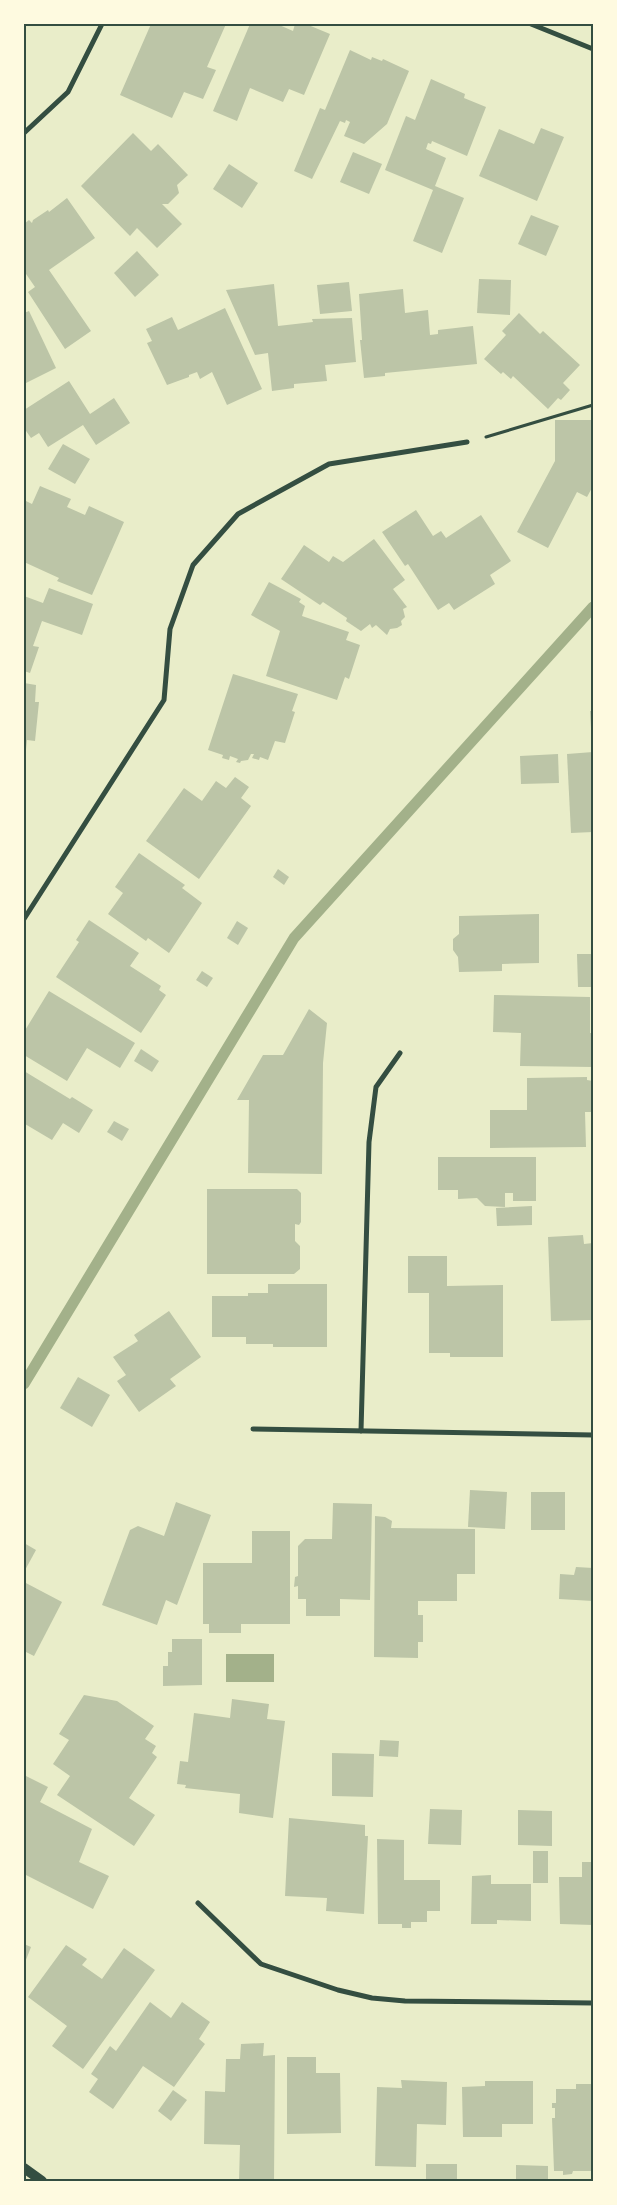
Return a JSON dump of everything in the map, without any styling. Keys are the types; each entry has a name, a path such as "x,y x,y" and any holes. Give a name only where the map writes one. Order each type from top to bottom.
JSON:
{"main road":[{"path":"24,2168 42,2181"}],"street":[{"path":"24,133 68,92 102,24"},
{"path":"531,24 593,49"},
{"path":"24,919 164,700 170,629 194,565 238,514 329,464 467,442"},
{"path":"361,1431 369,1142 376,1087 400,1053"},
{"path":"253,1429 593,1436"},
{"path":"198,1903 262,1964 338,1990 372,1998 406,2001 593,2003"}],"path":[{"path":"467,442 593,405"}],"shaded area":[{"path":"226,1654 274,1654 274,1682 226,1682"}],"building":[{"path":"151,24 226,24 207,67 216,70 203,99 184,92 172,118 120,95"},
{"path":"250,24 277,24 293,31 295,24 306,24 330,34 304,95 289,89 283,102 250,88 237,121 213,111"},
{"path":"350,50 371,60 372,57 382,61 383,59 409,71 387,124 364,144 344,136 350,122 346,120 345,123 340,121 312,179 294,171 320,108 325,110"},
{"path":"431,79 465,94 464,98 486,107 467,156 432,141 431,144 428,143 426,149 446,158 435,186 464,198 442,253 413,241 433,190 385,170 406,116 415,120"},
{"path":"541,128 564,137 537,201 479,176 499,129 534,144"},
{"path":"133,133 151,151 158,144 188,175 177,185 179,193 168,204 162,204 182,224 157,248 137,228 130,236 81,186"},
{"path":"353,152 382,164 369,194 340,182"},
{"path":"229,164 258,183 242,208 213,189"},
{"path":"67,198 95,238 49,270 91,331 65,349 28,292 35,287 24,271 24,224 29,220 32,223 33,220 48,210 49,212"},
{"path":"531,215 559,226 546,256 518,244"},
{"path":"137,251 159,275 135,297 114,273"},
{"path":"479,279 511,280 510,315 477,313"},
{"path":"349,282 352,311 320,314 317,285"},
{"path":"274,284 278,326 313,322 312,319 352,318 356,362 325,365 327,381 294,384 294,388 272,391 268,353 255,355 226,290"},
{"path":"403,289 405,313 428,310 430,335 438,334 438,330 473,326 477,364 385,373 385,376 364,378 360,340 362,340 359,294"},
{"path":"225,308 262,389 227,405 212,372 200,379 197,372 167,385 147,343 152,341 146,329 172,317 178,330"},
{"path":"29,311 56,368 24,384 24,313"},
{"path":"519,313 540,334 543,331 580,365 563,383 570,390 561,400 558,398 548,409 513,376 511,379 503,372 501,374 484,359 506,335 502,331"},
{"path":"69,381 90,414 114,398 130,423 96,445 83,425 48,447 39,433 31,438 24,428 24,410"},
{"path":"555,420 592,420 593,486 587,497 577,492 548,548 517,532 555,461"},
{"path":"63,444 90,459 75,484 48,469"},
{"path":"40,486 71,499 67,507 85,515 89,506 124,522 92,595 57,581 59,578 24,562 24,508 26,501 32,504"},
{"path":"416,510 433,536 441,531 446,538 481,515 511,561 490,575 495,584 454,610 449,603 438,610 408,564 405,566 382,532"},
{"path":"374,539 405,580 393,589 407,607 403,609 405,617 401,621 402,625 390,629 387,635 376,625 372,628 370,624 361,631 346,621 347,618 323,602 320,605 281,579 304,545 329,562 333,556 343,562"},
{"path":"269,582 301,599 299,602 305,606 302,616 349,632 346,640 360,645 349,679 345,677 337,700 266,676 280,631 251,615"},
{"path":"49,588 93,604 82,635 42,621 33,646 39,647 30,673 24,671 24,596 43,603"},
{"path":"233,674 298,694 292,711 295,712 285,743 275,741 268,760 260,757 259,760 252,758 254,754 251,754 248,760 241,761 240,763 236,762 238,759 230,756 229,760 222,758 223,755 208,750"},
{"path":"24,683 36,685 35,702 39,702 35,741 27,740 25,759"},
{"path":"590,711 593,711 593,746 592,746"},
{"path":"593,752 593,832 571,833 567,754"},
{"path":"558,754 559,783 521,784 520,756"},
{"path":"235,777 249,787 241,798 251,806 199,879 146,841 184,788 202,801 216,781 226,788"},
{"path":"139,853 185,885 182,888 202,903 169,953 148,938 146,941 108,914 123,893 115,887"},
{"path":"278,869 289,877 284,885 273,877"},
{"path":"539,914 539,963 502,964 502,971 459,972 458,957 453,950 453,939 459,934 459,916"},
{"path":"89,920 139,953 130,966 161,986 159,990 166,995 141,1033 56,977 79,942 76,940"},
{"path":"237,921 248,928 238,945 227,938"},
{"path":"577,954 593,954 593,987 578,987"},
{"path":"202,971 213,978 207,987 196,980"},
{"path":"49,991 135,1043 120,1068 87,1048 67,1081 24,1055 24,1032"},
{"path":"494,995 590,997 590,1033 593,1033 593,1067 520,1066 521,1033 493,1032"},
{"path":"309,1009 327,1023 323,1063 322,1174 248,1173 249,1100 237,1100 263,1055 283,1055"},
{"path":"141,1049 159,1061 152,1072 134,1061"},
{"path":"24,1071 70,1099 72,1097 93,1110 79,1133 63,1123 52,1140 25,1124 24,1127"},
{"path":"587,1077 587,1080 593,1081 593,1112 585,1112 586,1147 490,1148 490,1110 527,1110 527,1078"},
{"path":"114,1121 129,1129 122,1141 107,1132"},
{"path":"438,1157 536,1157 536,1201 513,1201 513,1193 505,1193 505,1207 485,1206 477,1198 458,1199 458,1190 438,1190"},
{"path":"207,1189 297,1189 301,1193 301,1222 299,1225 295,1224 295,1241 300,1246 300,1269 294,1274 207,1274"},
{"path":"532,1206 532,1225 497,1226 496,1208"},
{"path":"583,1235 584,1244 593,1243 593,1320 551,1321 548,1237"},
{"path":"408,1256 447,1256 447,1286 503,1285 503,1357 450,1357 450,1353 429,1353 429,1293 408,1293"},
{"path":"268,1284 327,1284 327,1347 273,1347 273,1344 246,1344 246,1337 212,1337 212,1296 248,1296 248,1293 268,1293"},
{"path":"169,1311 201,1357 170,1379 176,1386 139,1412 117,1381 126,1375 113,1357 138,1341 134,1335"},
{"path":"78,1377 110,1395 92,1427 60,1408"},
{"path":"470,1490 507,1492 505,1529 468,1527"},
{"path":"531,1492 565,1492 565,1530 531,1530"},
{"path":"176,1502 211,1515 177,1605 166,1600 157,1625 102,1605 130,1530 138,1526 164,1536"},
{"path":"333,1503 372,1504 370,1600 340,1599 340,1616 306,1616 306,1599 298,1599 298,1586 294,1587 295,1577 298,1576 298,1546 305,1539 332,1539"},
{"path":"375,1516 385,1517 392,1521 391,1528 475,1529 475,1574 457,1574 457,1601 418,1601 418,1615 423,1615 423,1642 418,1642 418,1658 374,1657"},
{"path":"252,1531 290,1531 290,1624 241,1624 241,1633 209,1633 209,1624 203,1624 203,1563 252,1563"},
{"path":"24,1543 36,1550 24,1572"},
{"path":"576,1567 593,1568 593,1601 559,1599 560,1574 574,1575"},
{"path":"24,1582 62,1602 34,1656 24,1651"},
{"path":"172,1639 202,1639 202,1685 163,1686 163,1666 168,1666 168,1652 172,1652"},
{"path":"84,1695 117,1701 154,1726 145,1739 156,1746 152,1753 157,1757 129,1798 155,1815 134,1846 57,1795 70,1776 53,1764 69,1740 59,1734"},
{"path":"232,1699 269,1704 267,1719 285,1721 273,1818 239,1813 240,1794 185,1788 186,1785 177,1784 180,1761 188,1762 194,1713 230,1718"},
{"path":"380,1740 399,1741 398,1757 379,1756"},
{"path":"332,1753 374,1754 373,1797 332,1796"},
{"path":"24,1775 48,1787 40,1802 92,1829 79,1862 109,1876 93,1909 24,1874"},
{"path":"430,1809 462,1810 461,1845 428,1844"},
{"path":"518,1810 552,1811 552,1846 518,1845"},
{"path":"289,1818 365,1825 365,1836 368,1836 364,1914 326,1911 327,1898 285,1896"},
{"path":"377,1839 404,1840 404,1880 440,1880 440,1911 427,1911 427,1922 411,1922 411,1928 402,1928 402,1924 378,1924"},
{"path":"533,1851 548,1851 548,1883 533,1883"},
{"path":"582,1862 593,1862 593,1925 560,1924 559,1877 582,1877"},
{"path":"491,1875 491,1884 531,1884 531,1921 497,1920 497,1924 471,1924 472,1876"},
{"path":"24,1944 31,1947 24,1965"},
{"path":"66,1945 87,1959 82,1965 102,1979 124,1948 155,1970 83,2069 52,2046 67,2026 28,1997"},
{"path":"150,2002 171,2018 182,2002 210,2022 199,2039 205,2044 174,2087 143,2066 113,2109 89,2092 98,2079 91,2074 110,2046 116,2051"},
{"path":"264,2043 263,2056 275,2055 274,2181 239,2181 240,2145 204,2144 205,2091 225,2092 226,2059 240,2059 241,2044"},
{"path":"287,2057 316,2057 316,2073 340,2073 341,2133 287,2134"},
{"path":"401,2080 447,2082 446,2125 417,2124 416,2167 375,2166 377,2087 402,2088"},
{"path":"485,2081 533,2081 533,2124 502,2124 502,2137 463,2137 462,2087 485,2086"},
{"path":"576,2084 593,2084 593,2171 573,2171 572,2174 563,2175 563,2171 554,2171 552,2118 555,2118 555,2108 552,2108 552,2103 556,2103 556,2089 576,2089"},
{"path":"173,2090 187,2100 171,2121 158,2111"},
{"path":"426,2164 457,2164 457,2181 426,2181"},
{"path":"516,2165 548,2166 548,2181 516,2181"}],"waterway":[{"path":"24,1384 294,938 593,607"}]}
